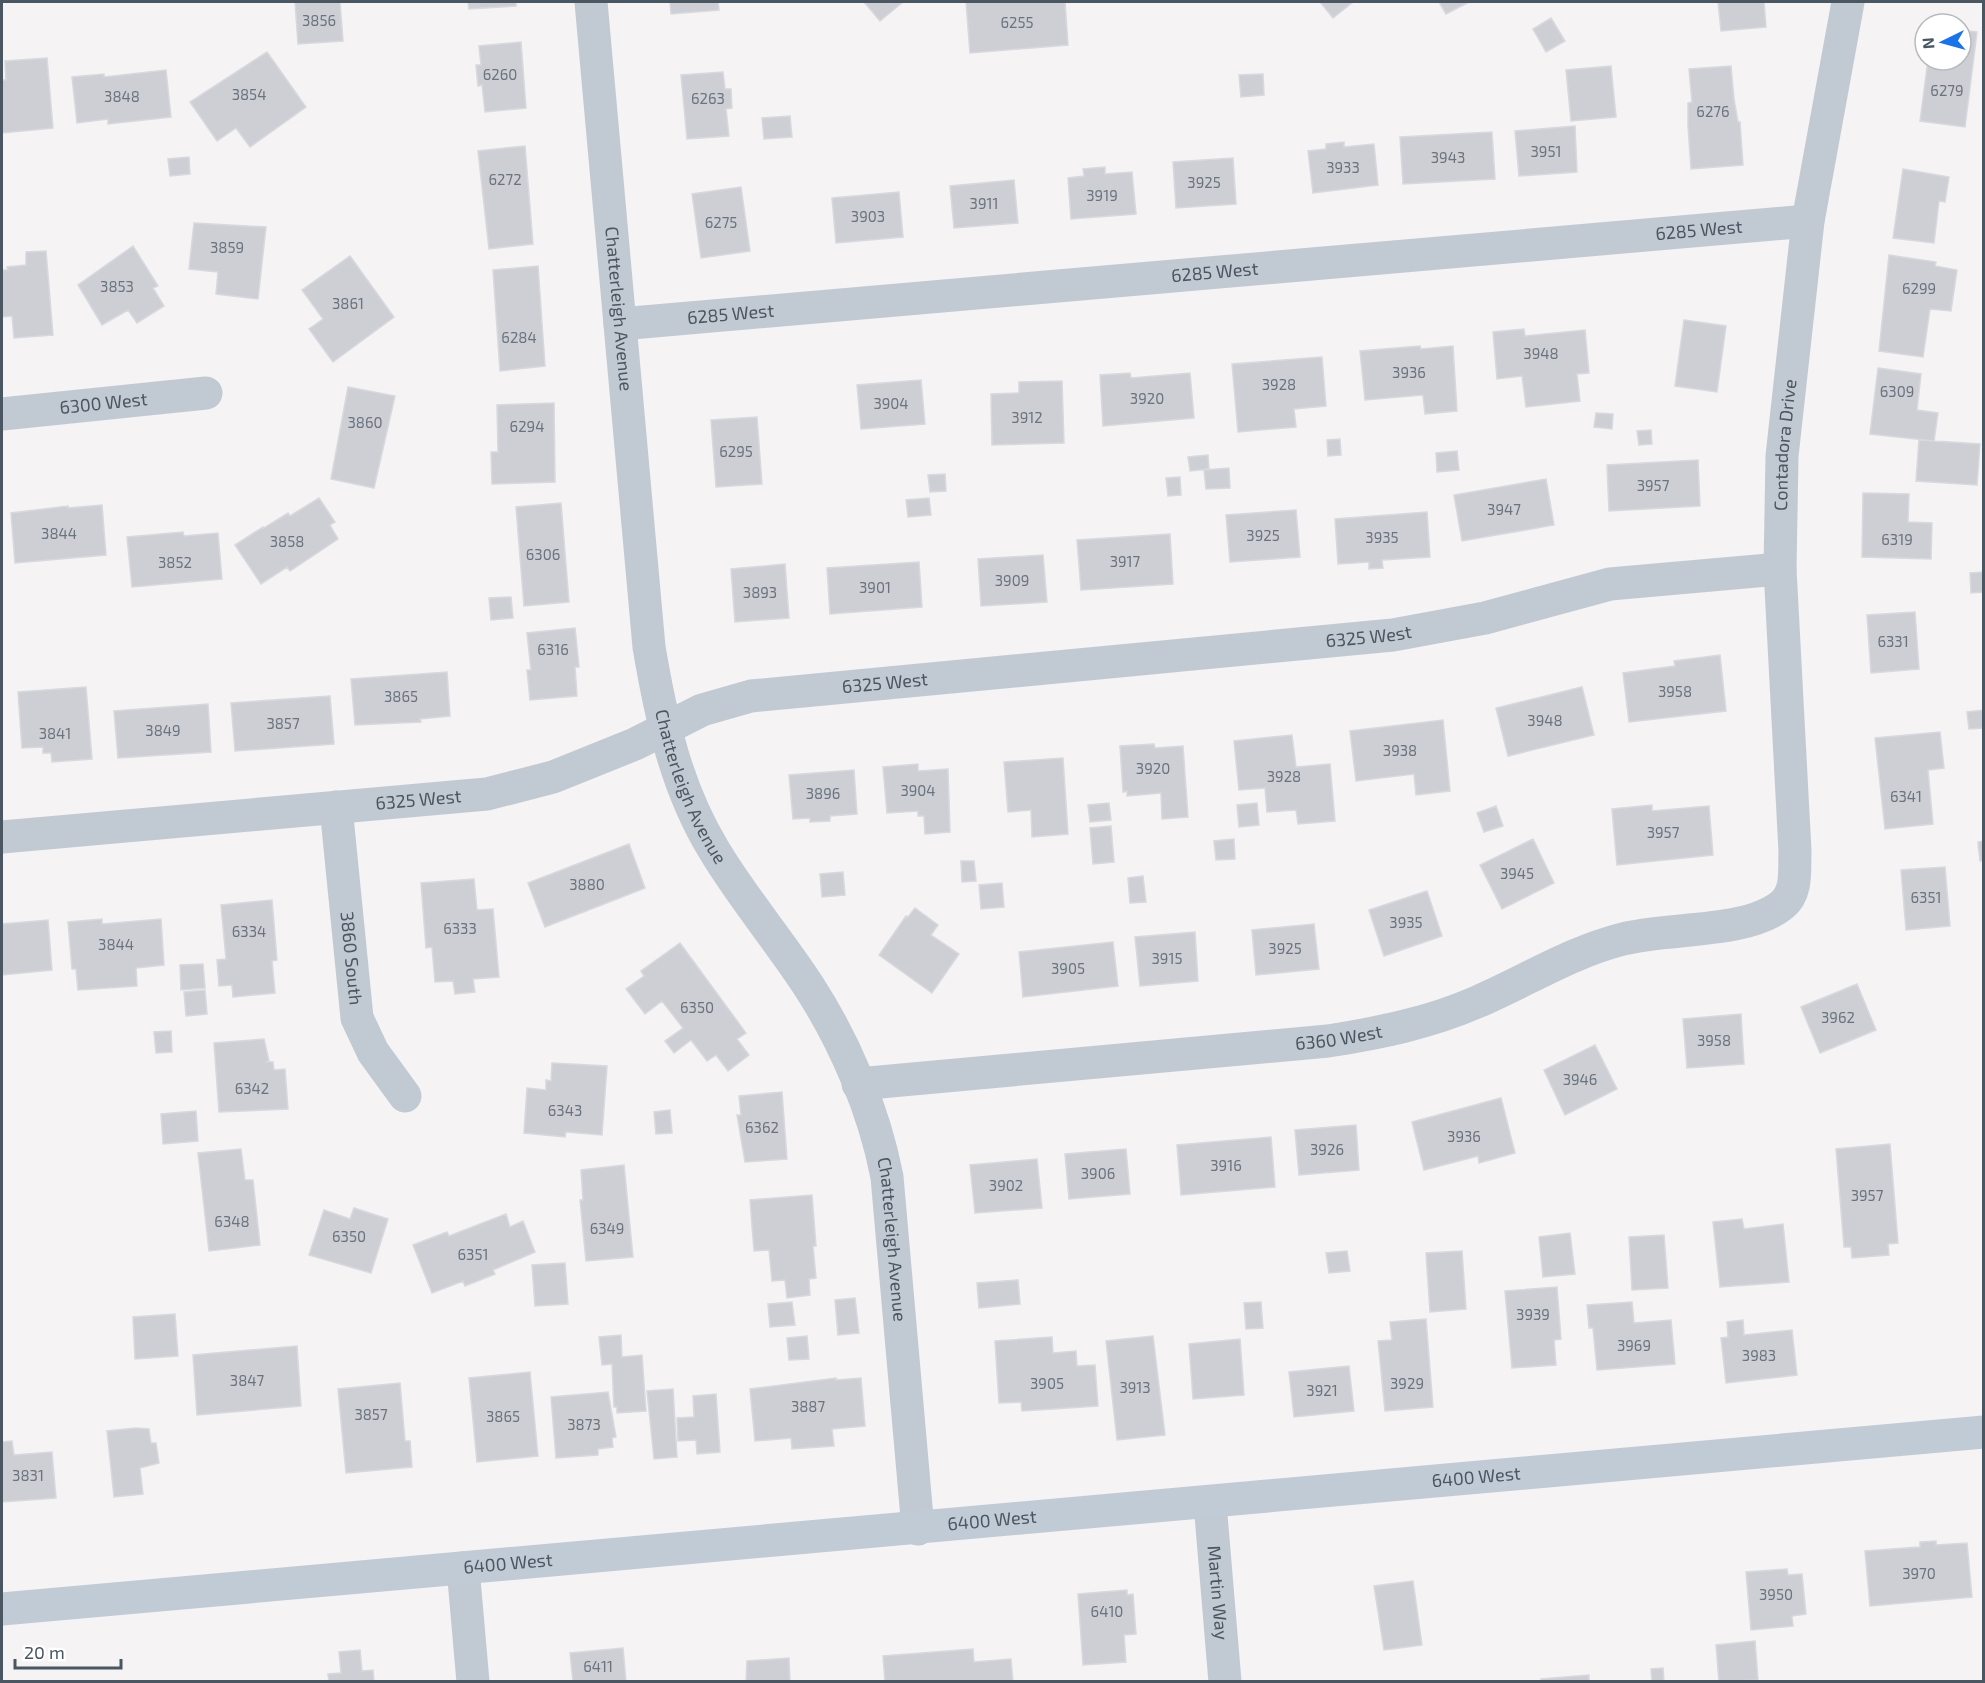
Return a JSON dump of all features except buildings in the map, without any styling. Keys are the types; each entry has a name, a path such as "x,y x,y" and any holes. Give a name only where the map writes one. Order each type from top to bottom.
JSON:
{"street":[{"name":"Chatterleigh Avenue","path":"591,2 649,647 666,729 685,793 713,849 827,1016 858,1084 877,1136 887,1178 918,1528"},
{"name":"Contadora Drive","path":"1793,893 1796,850 1780,569 1782,456 1808,221 1848,2"},
{"name":"6285 West","path":"620,324 1808,221"},
{"name":"6300 West","path":"2,414 206,393"},
{"name":"6325 West","path":"2,837 507,790 554,777 666,729 702,710 770,693 1393,635 1485,618 1610,584 1780,569"},
{"name":"3860 South","path":"336,807 357,1018 373,1053 405,1096"},
{"name":"6360 West","path":"858,1084 1328,1041 1400,1028 1477,1002 1576,954 1622,939 1754,920 1782,905 1793,893"},
{"name":"6400 West","path":"2,1609 1210,1503 1983,1432"},
{"name":"Martin Way","path":"1210,1503 1225,1682"},
{"path":"463,1568 473,1682"}]}
